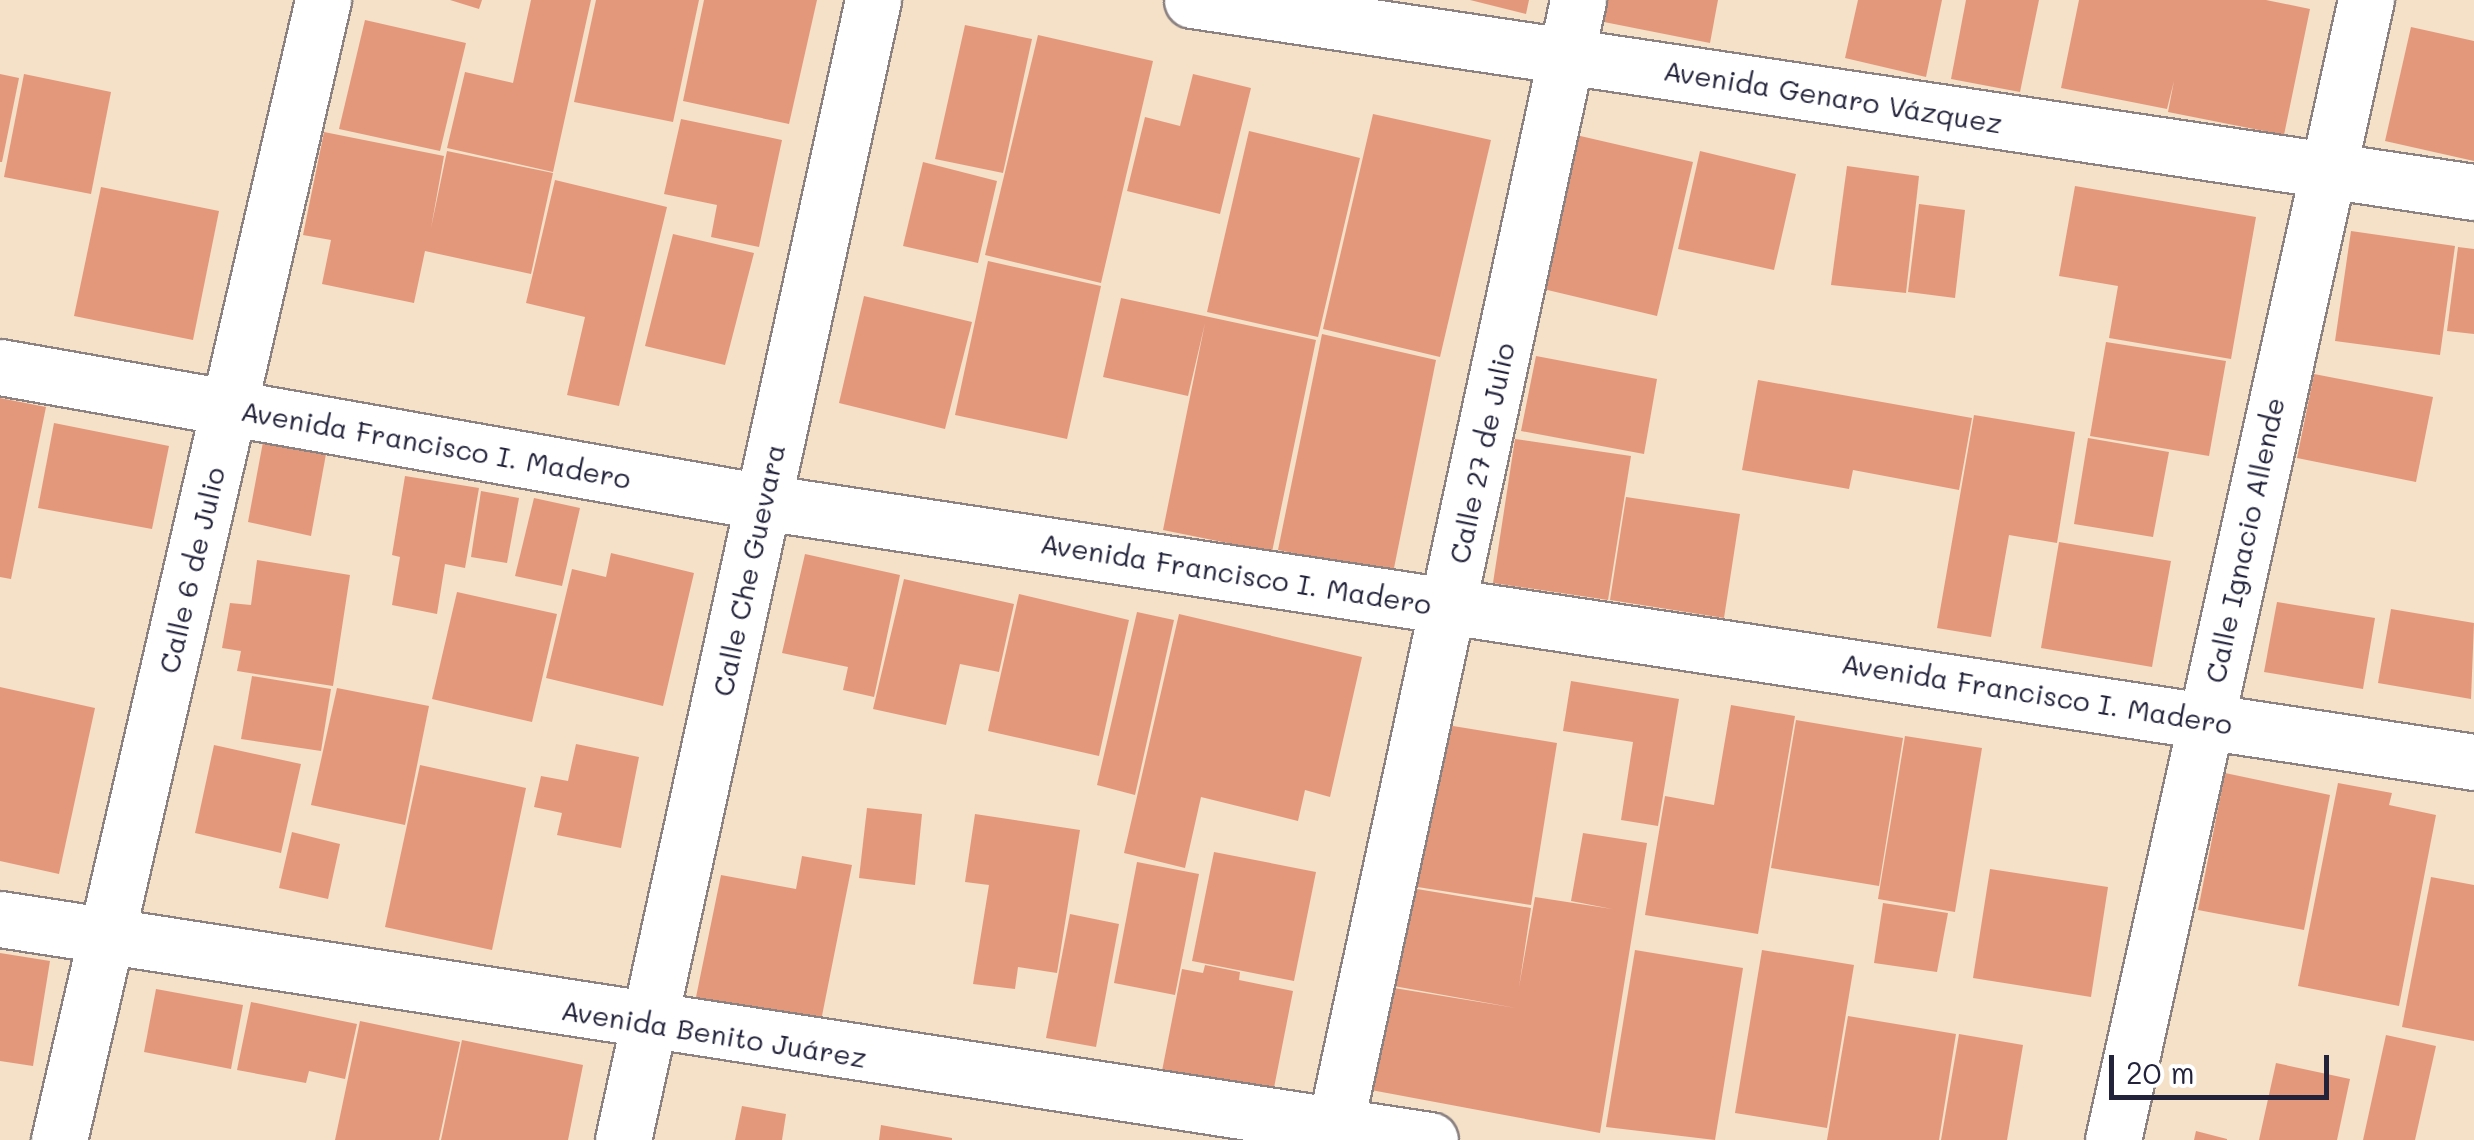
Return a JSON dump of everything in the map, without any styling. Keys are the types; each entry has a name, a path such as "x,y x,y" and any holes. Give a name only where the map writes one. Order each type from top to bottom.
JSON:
{"street":[{"name":"Calle 6 de Julio","path":"59,1140 324,0"},
{"name":"Calle Che Guevara","path":"623,1140 873,0"},
{"name":"Avenida Genaro Vázquez","path":"1192,0 2474,192"},
{"name":"Calle 27 de Julio","path":"1334,1133 1578,0"},
{"name":"Calle Ignacio Allende","path":"2113,1140 2325,170 2366,0"},
{"name":"Avenida Francisco I. Madero","path":"0,367 763,502 2206,718 2474,762"},
{"name":"Avenida Benito Juárez","path":"0,919 1334,1133 1430,1140"}],"building":[{"path":"450,0 482,0 479,9"},
{"path":"531,0 591,0 553,172 447,148 465,72 513,83"},
{"path":"596,0 699,0 673,122 574,102"},
{"path":"704,0 817,0 789,124 683,101"},
{"path":"1470,0 1529,0 1526,14"},
{"path":"1608,0 1718,0 1710,43 1604,22"},
{"path":"1858,0 1942,0 1926,77 1845,58"},
{"path":"1966,0 2039,0 2020,92 1951,79"},
{"path":"2079,0 2266,0 2310,9 2284,135 2168,112 2174,81 2167,109 2061,88"},
{"path":"365,20 466,43 440,151 339,129"},
{"path":"965,25 1032,39 1003,173 935,159"},
{"path":"2411,27 2474,41 2474,161 2385,141"},
{"path":"1038,35 1153,61 1101,283 985,255"},
{"path":"0,74 19,78 2,162 0,162"},
{"path":"24,74 111,92 91,194 4,177"},
{"path":"1193,74 1251,88 1220,214 1127,191 1145,117 1180,126"},
{"path":"1373,114 1491,140 1440,357 1323,329"},
{"path":"681,119 782,140 759,247 711,237 717,205 664,194"},
{"path":"1249,131 1360,158 1318,337 1207,312"},
{"path":"324,132 444,156 431,228 447,151 553,173 531,274 425,251 414,303 322,284 331,240 303,235"},
{"path":"1576,135 1693,162 1657,316 1539,288"},
{"path":"1700,151 1796,174 1774,270 1678,249"},
{"path":"923,162 997,181 978,263 903,246"},
{"path":"1847,166 1919,176 1906,293 1831,285"},
{"path":"555,180 667,207 619,406 567,395 585,317 526,303"},
{"path":"2075,186 2256,217 2231,359 2109,338 2118,286 2059,276"},
{"path":"101,187 219,211 193,340 74,316"},
{"path":"1919,204 1965,210 1955,298 1908,292"},
{"path":"2351,231 2455,246 2440,355 2335,341"},
{"path":"673,234 754,253 725,365 645,346"},
{"path":"2458,247 2474,249 2474,334 2447,331"},
{"path":"988,261 1101,286 1067,439 955,415"},
{"path":"864,296 972,322 945,429 839,403"},
{"path":"1121,298 1316,340 1272,552 1163,530 1205,323 1188,396 1103,377"},
{"path":"1322,334 1436,360 1393,573 1278,550"},
{"path":"2106,342 2226,361 2209,456 2090,436"},
{"path":"1536,356 1657,379 1644,454 1521,431"},
{"path":"2314,374 2433,397 2416,482 2297,458"},
{"path":"1758,380 1972,418 1959,490 1853,470 1849,489 1742,470"},
{"path":"0,398 46,407 11,579 0,577"},
{"path":"1974,415 2075,432 2057,543 2009,535 1991,637 1937,628"},
{"path":"54,423 169,446 152,529 38,508"},
{"path":"2088,438 2169,452 2153,537 2074,524"},
{"path":"1515,439 1631,456 1608,600 1493,583"},
{"path":"263,442 326,454 311,536 248,522"},
{"path":"405,476 479,488 465,568 445,564 437,614 392,605 400,557 392,555"},
{"path":"481,491 519,498 507,563 471,557"},
{"path":"1626,497 1740,514 1724,618 1610,600"},
{"path":"534,498 580,508 562,586 515,576"},
{"path":"2059,542 2171,561 2152,667 2041,648"},
{"path":"611,553 694,573 663,706 546,678 572,569 606,577"},
{"path":"805,554 900,575 874,697 843,690 848,667 782,653"},
{"path":"257,560 350,575 333,686 237,671 241,651 222,648 230,603 251,605"},
{"path":"904,579 1014,604 999,672 960,664 946,725 873,709"},
{"path":"457,592 557,614 532,722 432,699"},
{"path":"1019,594 1129,620 1099,756 988,731"},
{"path":"2277,602 2375,618 2363,689 2264,672"},
{"path":"2391,609 2474,623 2471,699 2378,683"},
{"path":"1137,612 1174,620 1135,795 1097,785"},
{"path":"1179,614 1362,657 1330,797 1305,790 1298,821 1201,797 1185,868 1124,853"},
{"path":"252,676 331,689 321,751 241,739"},
{"path":"1571,681 1679,699 1658,826 1621,820 1633,742 1563,731"},
{"path":"0,687 95,708 59,874 0,861"},
{"path":"337,688 429,706 405,825 311,805"},
{"path":"1731,705 1795,716 1758,934 1645,915 1665,796 1714,805"},
{"path":"1796,720 1903,738 1879,886 1771,868"},
{"path":"1441,724 1557,743 1531,905 1405,885"},
{"path":"1905,736 1982,748 1955,912 1878,899"},
{"path":"576,744 639,757 621,848 557,835 562,813 534,807 541,776 568,781"},
{"path":"214,745 301,764 281,853 195,833"},
{"path":"420,765 526,788 492,950 385,927"},
{"path":"2225,773 2330,795 2304,930 2198,910"},
{"path":"2338,783 2392,793 2389,805 2436,815 2399,1006 2298,986"},
{"path":"867,808 922,814 915,885 859,878"},
{"path":"975,814 1080,830 1057,973 1018,967 1015,989 973,984 989,885 965,882"},
{"path":"292,832 340,844 328,899 279,888"},
{"path":"1583,833 1647,843 1600,1133 1371,1090 1388,987 1516,1008 1388,985 1405,887 1531,908 1519,987 1535,897 1612,909 1571,901"},
{"path":"1214,852 1316,872 1294,981 1192,961"},
{"path":"802,856 852,865 820,1026 695,1002 721,875 796,889"},
{"path":"1137,862 1199,874 1175,995 1114,983"},
{"path":"1990,869 2108,887 2091,997 1973,978"},
{"path":"2431,877 2474,885 2474,1041 2402,1027"},
{"path":"1883,903 1948,913 1937,972 1874,963"},
{"path":"1070,914 1119,924 1096,1047 1046,1038"},
{"path":"1635,950 1743,968 1715,1140 1606,1127"},
{"path":"1762,950 1854,965 1827,1128 1735,1113"},
{"path":"0,953 50,961 33,1066 0,1061"},
{"path":"1205,965 1240,972 1239,980 1293,991 1272,1098 1161,1076 1182,969 1203,973"},
{"path":"156,989 243,1005 231,1069 144,1052"},
{"path":"251,1002 357,1024 345,1079 309,1071 306,1083 237,1070"},
{"path":"1848,1016 1956,1034 1939,1140 1827,1140"},
{"path":"360,1021 460,1042 439,1140 335,1140"},
{"path":"1959,1034 2023,1045 2007,1140 1941,1140"},
{"path":"2386,1035 2436,1046 2415,1140 2363,1140"},
{"path":"462,1040 583,1065 568,1140 441,1140"},
{"path":"2276,1063 2350,1079 2337,1140 2259,1140"},
{"path":"742,1106 786,1114 782,1140 735,1140"},
{"path":"881,1125 952,1138 952,1140 879,1140"},
{"path":"2196,1131 2227,1139 2227,1140 2194,1140"}]}
